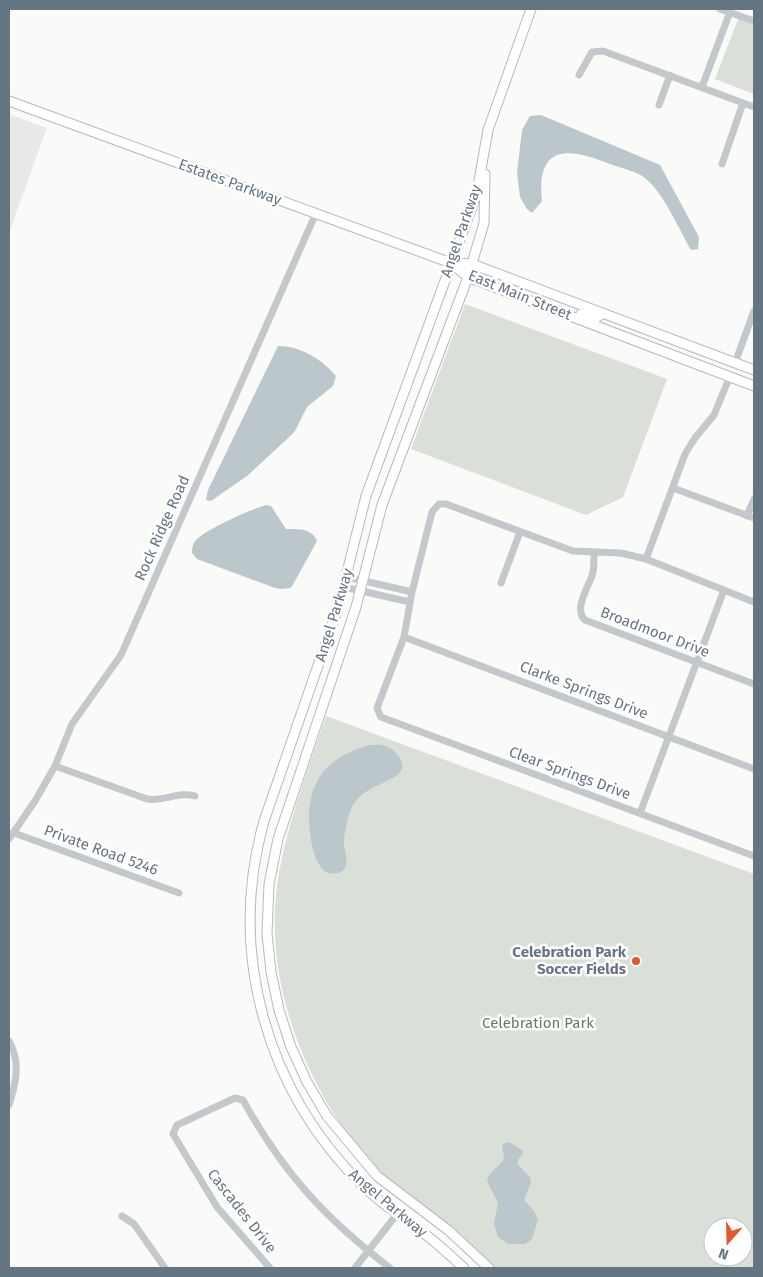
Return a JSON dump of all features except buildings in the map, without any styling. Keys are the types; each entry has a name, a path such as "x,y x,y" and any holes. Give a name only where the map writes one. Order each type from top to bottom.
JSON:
{"main road":[{"path":"485,146 488,130 531,9"},
{"name":"Estates Parkway","path":"9,101 451,263"},
{"name":"Angel Parkway","path":"464,1268 431,1239 365,1188 337,1159 313,1127 292,1092 275,1056 262,1018 254,978 250,938 250,898 258,842 344,587 366,496 478,186 485,146"},
{"name":"Angel Parkway","path":"485,146 484,223 468,277 382,504 360,591 278,839 269,884 267,934 278,1010 291,1047 307,1082 327,1116 377,1176 448,1230 490,1268"},
{"name":"East Main Street","path":"451,263 472,264 754,370"},
{"name":"East Main Street","path":"451,263 468,277 754,386"},
{"path":"544,306 596,318 603,313"},
{"path":"730,376 735,363"},
{"path":"397,1214 407,1200"}],"street":[{"path":"720,9 731,11 754,22"},
{"path":"702,87 731,11"},
{"path":"579,75 592,52 603,51 754,106"},
{"path":"658,105 670,75"},
{"path":"722,164 744,102"},
{"name":"Rock Ridge Road","path":"11,836 55,766 72,724 121,655 316,214"},
{"path":"735,363 754,311"},
{"path":"646,559 689,446 714,415 730,376"},
{"path":"672,488 754,518"},
{"path":"747,516 754,499"},
{"path":"404,637 412,592 428,528 434,509 439,504 446,504 572,551 621,553 646,559 754,602"},
{"path":"501,583 520,532"},
{"name":"Broadmoor Drive","path":"594,553 592,573 580,607 582,618 754,684"},
{"path":"347,576 412,592"},
{"path":"344,587 410,602"},
{"path":"640,813 724,590"},
{"name":"Clear Springs Drive","path":"404,637 377,708 378,713 382,717 754,856"},
{"name":"Clarke Springs Drive","path":"404,637 754,769"},
{"path":"55,766 147,799 160,801 184,794 195,796"},
{"name":"Private Road 5246","path":"11,836 179,893"},
{"path":"9,1040 13,1049 17,1074 9,1105"},
{"name":"Cascades Drive","path":"270,1268 217,1206 198,1178 173,1134 177,1125 239,1098 243,1100 279,1161 301,1188 335,1224 369,1252"},
{"path":"355,1268 397,1214"},
{"path":"122,1216 134,1224 165,1268"},
{"path":"369,1252 390,1268"}],"shaded area":[{"path":"9,114 47,128 9,233"},
{"path":"541,115 660,165 699,237 698,249 691,250 664,201 652,184 633,172 595,158 568,153 558,155 550,160 544,169 541,182 542,201 532,213 527,209 520,197 517,173 522,130 530,116"},
{"path":"278,346 302,351 324,364 336,376 333,386 307,407 295,431 247,476 211,501 206,500 208,490"},
{"path":"267,505 271,506 286,529 308,531 317,541 291,588 275,588 197,559 192,553 194,544 202,535 230,519"},
{"path":"370,745 383,745 397,754 402,763 401,771 391,779 365,792 355,802 345,831 345,867 344,870 333,874 324,871 318,863 314,851 309,824 312,794 321,774 329,766 339,758"},
{"path":"509,1142 522,1150 523,1153 518,1160 518,1165 530,1177 531,1182 524,1200 534,1211 538,1220 532,1239 525,1244 508,1244 498,1237 494,1223 498,1203 487,1181 503,1160 502,1146 504,1143"}],"green space":[{"path":"739,17 754,23 754,94 715,79"},
{"path":"465,304 667,379 623,497 586,515 411,449"},
{"name":"Celebration Park","path":"326,716 754,874 754,1268 493,1268 373,1166 340,1122 320,1090 303,1055 290,1019 281,982 276,944 275,906 284,849 294,810"}],"place":[{"name":"Celebration Park Soccer Fields","path":"636,961"}]}
